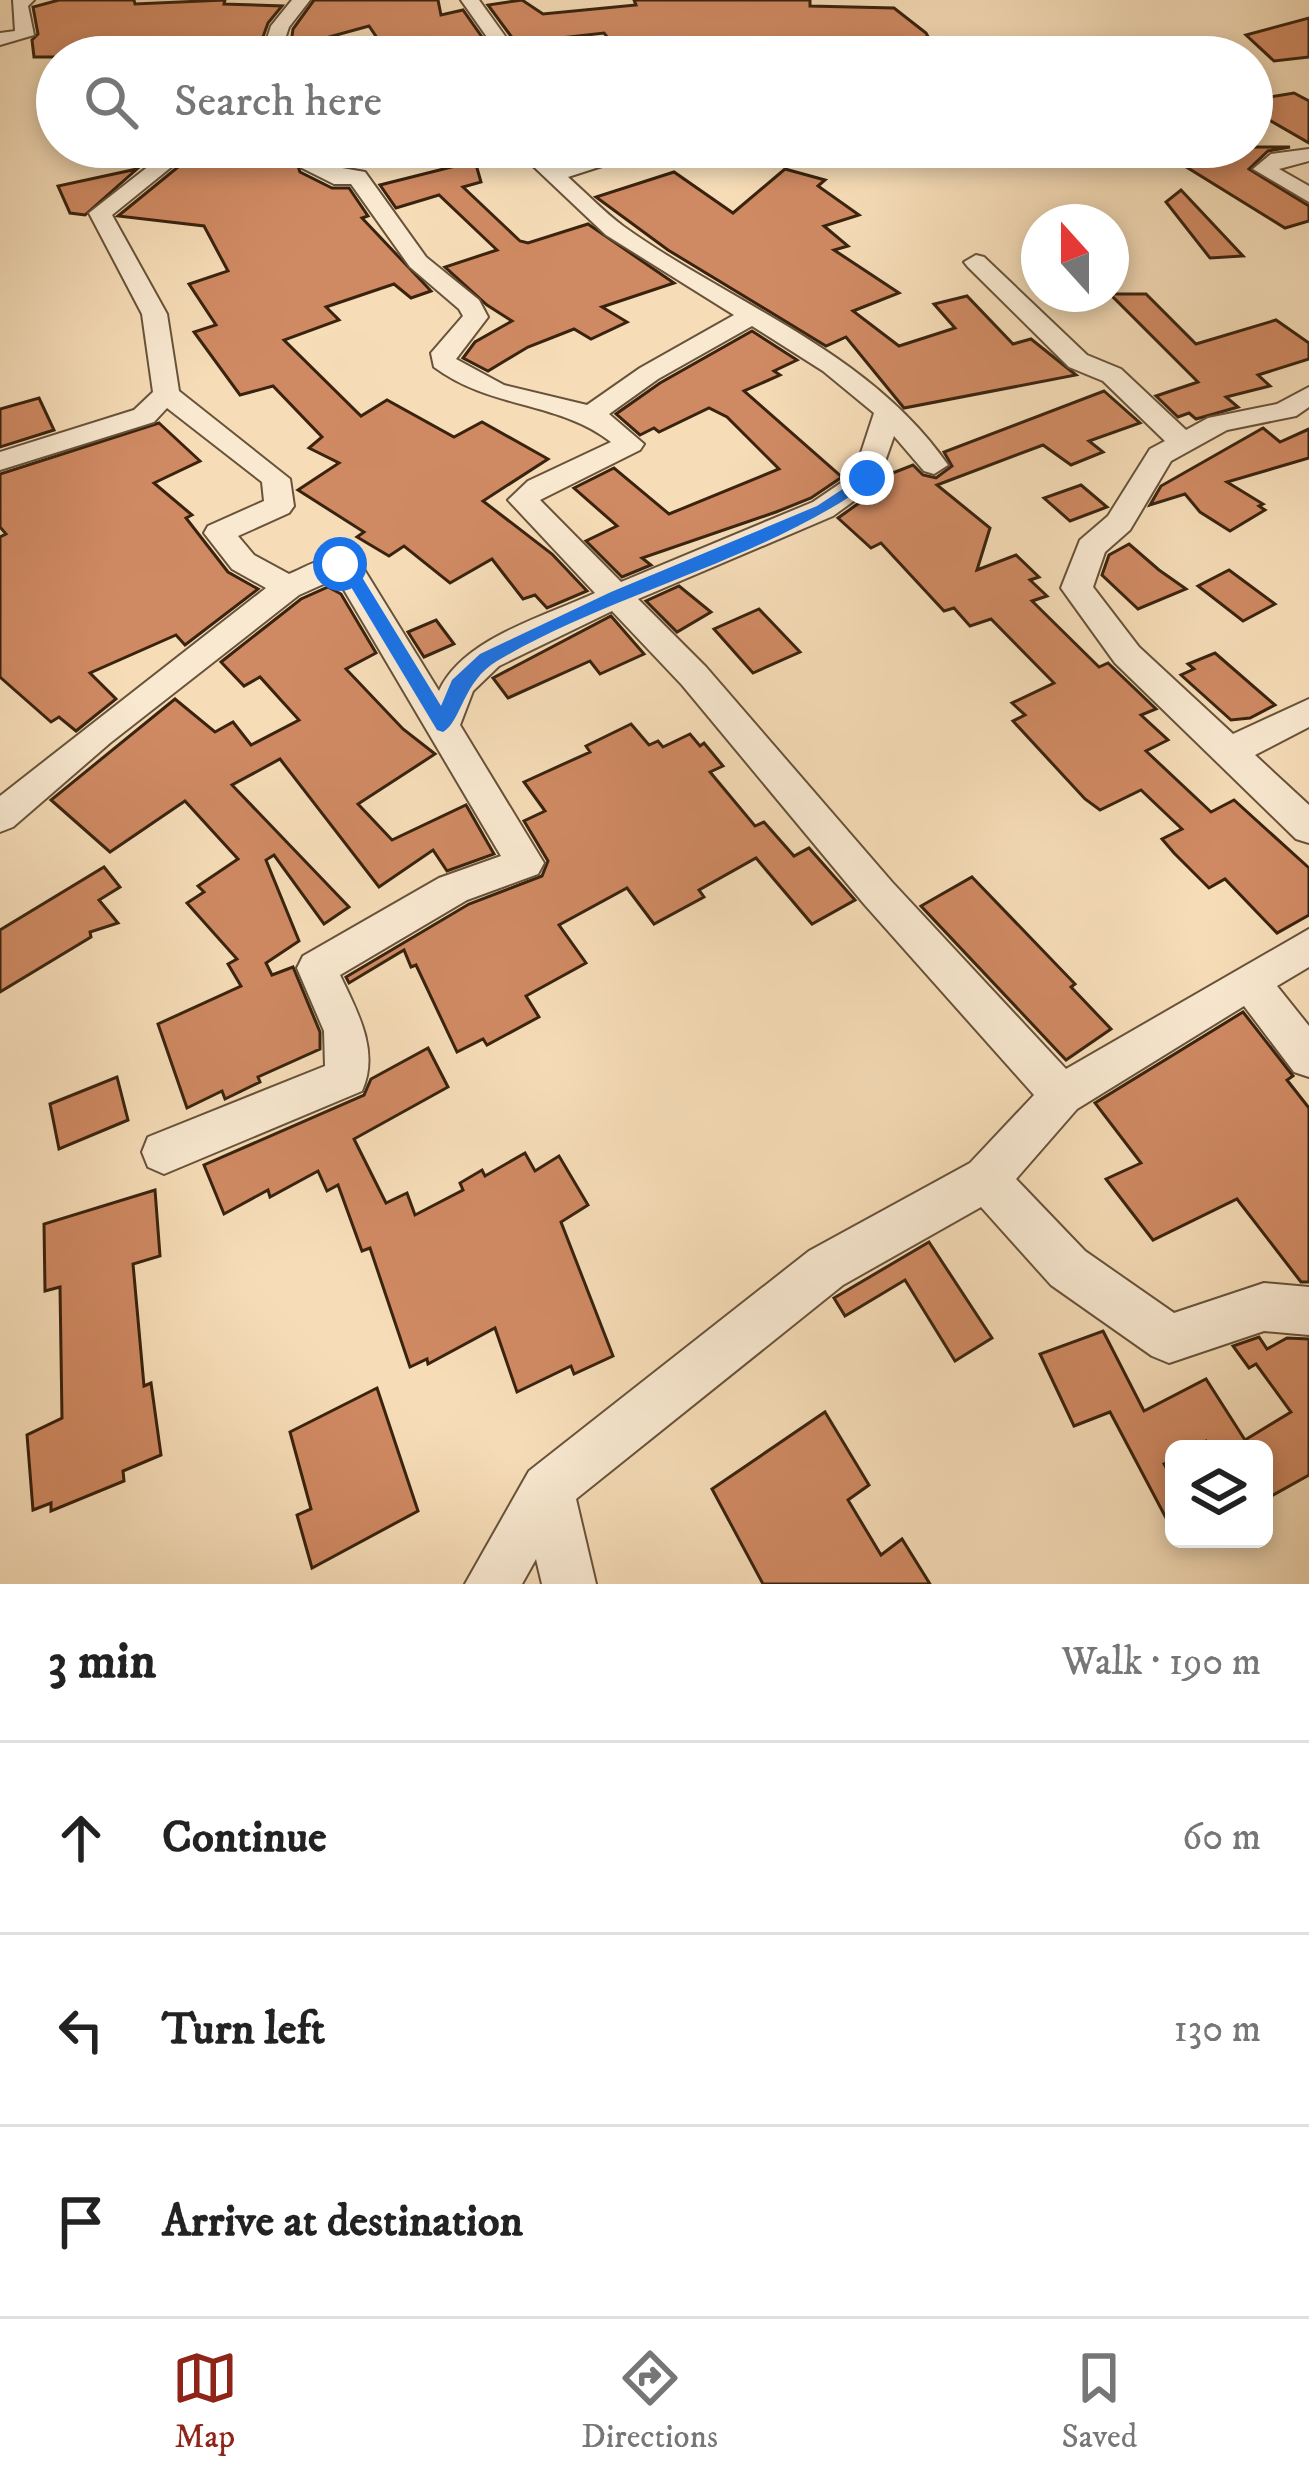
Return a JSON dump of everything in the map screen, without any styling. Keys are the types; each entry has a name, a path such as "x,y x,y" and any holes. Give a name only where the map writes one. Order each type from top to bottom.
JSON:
{"street":[{"path":"0,39 25,35 19,4 25,0"},
{"path":"277,36 301,0"},
{"path":"470,0 496,36"},
{"path":"1273,163 1309,155"},
{"path":"158,168 100,212 113,248 152,306 162,341 166,394 277,479 279,506 219,533 243,562 288,587"},
{"path":"313,168 342,179 357,176 418,262 470,304 476,317 444,353 443,362 465,381 493,393 517,394 592,414 630,444 538,487 523,500 694,676 878,893 1063,1095"},
{"path":"547,168 614,230 832,365 888,411 934,465"},
{"path":"554,174 576,168"},
{"path":"1266,168 1309,195"},
{"path":"976,262 1078,361 1112,375 1183,442"},
{"path":"592,414 636,381 752,316"},
{"path":"0,461 144,416 166,394"},
{"path":"1309,394 1286,410 1218,424 1160,454 1119,524 1091,547 1077,588 1127,655 1309,828"},
{"path":"443,725 458,685 487,658 617,596 823,509 867,478 888,411"},
{"path":"0,818 98,734 288,587 331,564 345,567 526,863 453,889 317,968 345,1031 347,1077 164,1152"},
{"path":"1231,752 1309,712"},
{"path":"492,1584 547,1489 826,1268 986,1179 1063,1095 1309,946"},
{"path":"1249,980 1309,1058"},
{"path":"986,1179 1068,1268 1168,1339 1264,1307 1309,1311"},
{"path":"547,1489 569,1584"}],"building":[{"path":"59,0 134,0 135,4 225,0 224,4 282,6 263,36 36,36 33,7"},
{"path":"314,0 438,0 441,15 463,10 481,36 376,36 369,26 333,36 292,36"},
{"path":"522,0 543,14 636,5 634,0 810,0 810,6 894,8 928,36 511,36 488,5"},
{"path":"1309,18 1309,57 1274,61 1273,36 1246,35"},
{"path":"1294,93 1309,101 1309,143 1273,122 1273,96"},
{"path":"177,168 299,168 332,188 349,188 368,216 362,218 431,291 411,298 394,284 326,307 339,320 284,340 361,416 387,400 454,437 482,422 548,459 483,501 552,554 587,591 547,608 535,595 523,599 492,559 450,583 404,546 389,556 357,537 364,532 298,490 339,463 309,448 322,437 273,386 240,395 194,332 216,325 189,284 228,271 204,226 118,216"},
{"path":"447,168 477,168 481,182 463,187 520,241 528,243 588,224 674,283 602,307 627,322 591,339 574,329 528,347 488,371 463,358 475,342 512,321 445,267 497,250 439,195 396,208 380,185"},
{"path":"1188,168 1250,168 1309,206 1309,221 1285,228"},
{"path":"137,169 85,215 70,213 58,186"},
{"path":"785,169 825,180 818,186 859,215 824,226 848,246 834,250 899,293 853,311 899,346 955,328 934,304 967,296 1013,344 1031,339 1076,375 904,408 846,337 826,346 668,250 596,197 674,172 733,213"},
{"path":"1181,190 1243,256 1210,258 1166,202"},
{"path":"1129,294 1146,294 1196,344 1276,320 1309,343 1309,359 1258,375 1270,386 1226,397 1238,407 1196,419 1189,413 1178,417 1156,396 1198,382 1128,312"},
{"path":"752,331 797,360 774,371 780,375 744,391 842,477 811,498 642,558 651,565 622,577 586,541 617,526 574,488 614,468 669,514 779,469 727,417 709,408 659,432 654,428 640,435 616,414"},
{"path":"1104,391 1140,423 1089,441 1103,452 1071,465 1043,445 937,485 990,528 977,570 1016,555 1039,577 1030,580 1047,596 1032,601 1099,667 1108,663 1156,709 1141,715 1168,740 1146,751 1211,812 1234,800 1309,868 1309,915 1277,933 1225,879 1209,888 1174,853 1162,839 1182,829 1141,790 1100,810 1085,799 1013,721 1025,715 1012,703 1054,683 991,619 970,626 954,608 944,611 881,543 871,548 838,518 880,488 885,476 913,465 923,475 936,478 952,466 944,452"},
{"path":"39,398 54,430 0,447 0,409"},
{"path":"159,423 200,461 154,483 192,515 186,518 228,572 258,589 185,645 176,635 90,673 116,699 76,731 59,717 51,722 0,677 0,537 6,534 0,527 0,474"},
{"path":"1263,428 1280,442 1309,429 1309,458 1227,482 1263,504 1259,506 1265,510 1230,531 1200,512 1185,494 1150,505 1161,486"},
{"path":"1081,485 1107,507 1070,521 1044,498"},
{"path":"1129,544 1186,589 1138,609 1102,575 1109,555"},
{"path":"1229,570 1275,604 1243,621 1198,586"},
{"path":"679,586 711,612 677,632 646,601"},
{"path":"328,587 341,594 376,653 346,669 403,729 435,754 358,804 392,840 466,805 494,854 447,871 433,850 379,887 280,759 232,785 349,907 324,924 274,855 266,860 299,941 266,963 272,975 293,967 320,1032 320,1049 258,1077 260,1082 225,1099 222,1091 187,1108 158,1024 241,986 228,964 237,959 187,903 204,892 198,886 238,859 185,801 110,852 51,800 175,699 215,732 233,722 251,745 299,720 260,677 244,686 221,662 301,599"},
{"path":"759,609 800,652 753,673 714,629"},
{"path":"611,616 644,654 600,674 590,661 508,698 493,678"},
{"path":"436,620 454,644 424,657 408,632"},
{"path":"1215,653 1275,705 1250,718 1231,720 1181,675 1194,669 1188,664"},
{"path":"631,724 649,745 658,741 663,747 690,734 700,746 704,743 723,766 710,772 755,826 764,822 794,856 809,848 855,900 812,924 756,858 699,890 704,897 654,924 627,888 559,925 586,963 526,996 539,1017 487,1045 483,1039 457,1052 416,965 411,967 404,950 349,983 346,977 469,904 542,876 548,861 524,821 545,811 524,782 590,752 586,746"},
{"path":"104,867 120,887 99,900 118,923 90,932 91,937 0,992 0,930"},
{"path":"972,877 1075,984 1071,987 1111,1029 1066,1060 921,906"},
{"path":"1243,1012 1293,1076 1287,1080 1309,1108 1309,1282 1301,1282 1237,1199 1153,1240 1106,1179 1141,1163 1095,1103"},
{"path":"428,1048 448,1087 354,1139 386,1203 407,1193 415,1215 463,1190 460,1183 482,1170 485,1176 525,1153 535,1171 559,1156 588,1205 561,1222 613,1356 574,1374 571,1366 517,1392 495,1328 428,1364 427,1359 410,1367 370,1248 362,1251 338,1185 327,1191 318,1171 270,1197 268,1190 224,1214 204,1165 364,1095 371,1079"},
{"path":"117,1077 128,1120 59,1149 50,1104"},
{"path":"155,1190 160,1256 133,1264 144,1386 151,1383 161,1455 123,1471 124,1481 51,1511 51,1503 33,1510 27,1435 62,1418 60,1287 45,1291 44,1224"},
{"path":"929,1242 992,1338 955,1361 905,1280 845,1316 834,1298"},
{"path":"1103,1331 1144,1411 1206,1379 1245,1440 1165,1440 1165,1516 1110,1412 1074,1426 1040,1354"},
{"path":"1259,1337 1267,1349 1287,1338 1309,1339 1309,1475 1273,1495 1273,1440 1245,1440 1291,1412 1256,1364 1249,1368 1233,1346"},
{"path":"377,1388 418,1511 312,1568 297,1515 311,1509 290,1432"},
{"path":"825,1412 869,1485 848,1500 881,1555 902,1539 930,1584 763,1584 712,1489"}],"route":[{"path":"340,564 351,573 443,725 458,685 487,658 617,596 823,509 867,478"}]}
